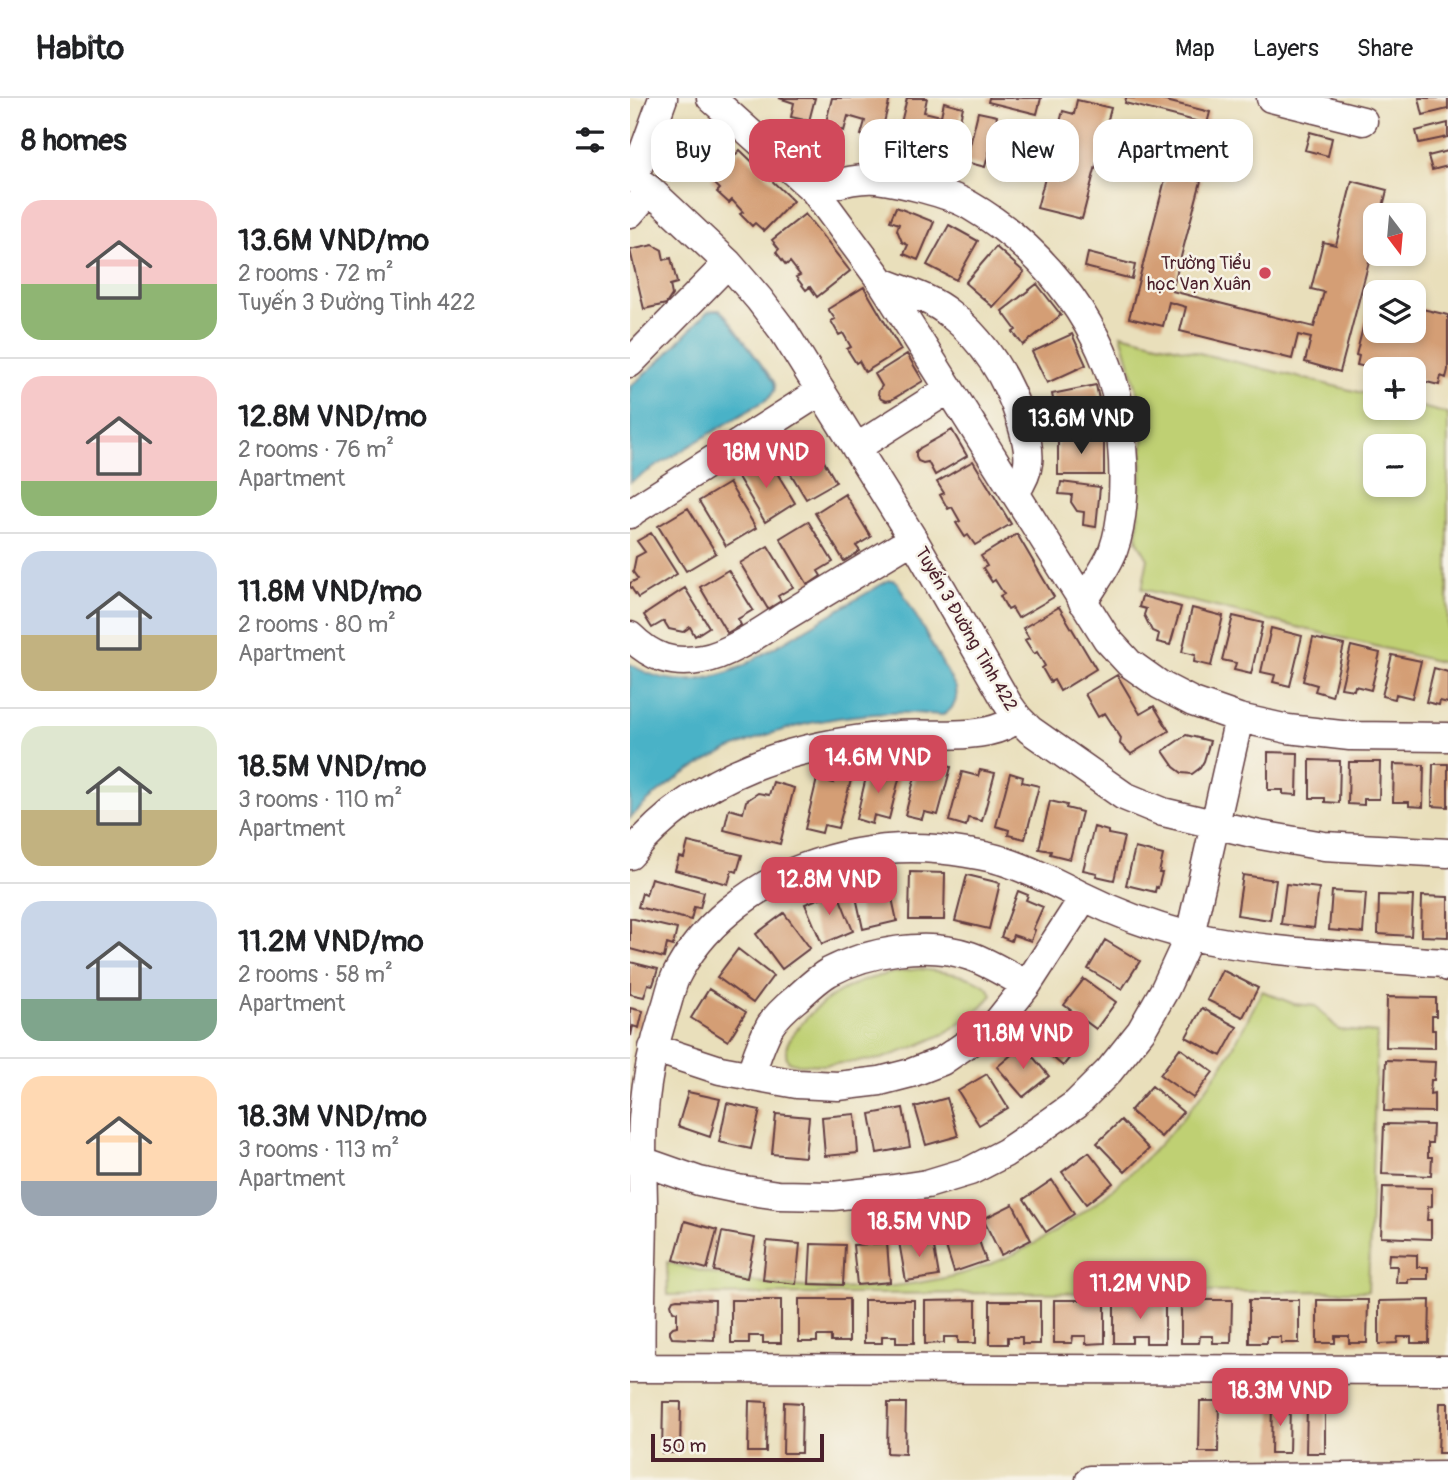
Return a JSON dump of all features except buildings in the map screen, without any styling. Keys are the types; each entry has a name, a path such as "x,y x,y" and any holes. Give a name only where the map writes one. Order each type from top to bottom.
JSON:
{"street":[{"path":"630,213 663,98"},
{"path":"711,98 814,190 882,282 1083,602 1107,639 1129,663 1160,685 1239,718 1288,729 1350,736 1448,737"},
{"path":"1271,98 1363,121"},
{"path":"814,190 846,181 875,179 921,188 967,204 1036,256 1063,287 1087,324 1104,358 1116,394 1124,465 1122,510 1113,552 1083,602"},
{"name":"Tuyến 3 Đường Tỉnh 422","path":"638,181 728,263 760,299 784,332 913,539 1018,718 1030,730 1124,796 1163,812 1214,825 1324,846 1448,853"},
{"path":"630,363 728,263"},
{"path":"882,282 940,306 974,336 997,365 1014,397 1027,440 1028,464 1022,483 1015,492"},
{"path":"856,448 949,389"},
{"path":"630,514 821,391"},
{"path":"630,636 660,658 683,661 706,659 741,643 913,539"},
{"path":"630,855 663,820 690,798 727,776 759,763 799,750 847,741 900,735 984,732 1018,718"},
{"path":"636,1161 699,1181 778,1195 833,1196 887,1190 927,1184 970,1171 1005,1153 1076,1104 1141,1031 1190,936 1239,718"},
{"path":"1448,967 1443,964 1278,950 1190,936 1160,928 1084,897 1038,873 1000,860 964,852 922,847 873,850 824,860 781,876 744,899 710,929 692,952 675,978 653,1048 636,1161 643,1205 635,1368 1448,1370"},
{"path":"653,1048 720,1070 797,1084 838,1087 880,1082 911,1073 942,1061 996,1024 1027,985 1084,897"},
{"path":"750,1076 770,1026 782,1012 828,973 867,956 906,949 946,950 969,955 1027,985"},
{"path":"1090,1480 1448,1475"}],"green space":[{"path":"1121,334 1363,393 1363,420 1426,420 1426,408 1448,414 1448,664 1142,589 1148,559 1137,540 1143,441 1139,397"},
{"path":"919,969 971,979 988,988 992,995 982,1007 944,1034 881,1059 824,1065 788,1061 786,1047 790,1039 824,1002 868,979"},
{"path":"1262,991 1294,1004 1316,1006 1339,1030 1377,1033 1368,1291 668,1295 667,1262 736,1279 771,1284 805,1288 875,1288 945,1278 987,1266 1027,1247 1102,1198 1168,1135 1222,1066"}],"water":[{"path":"720,310 726,316 774,382 773,392 769,398 630,482 630,387 664,357 707,312"},
{"path":"889,580 897,582 956,688 956,700 950,710 943,715 896,713 819,721 750,741 686,773 630,818 630,664 671,680 699,680 727,673"}],"place":[{"name":"Trường Tiểu học Vạn Xuân","path":"1265,273"}]}
